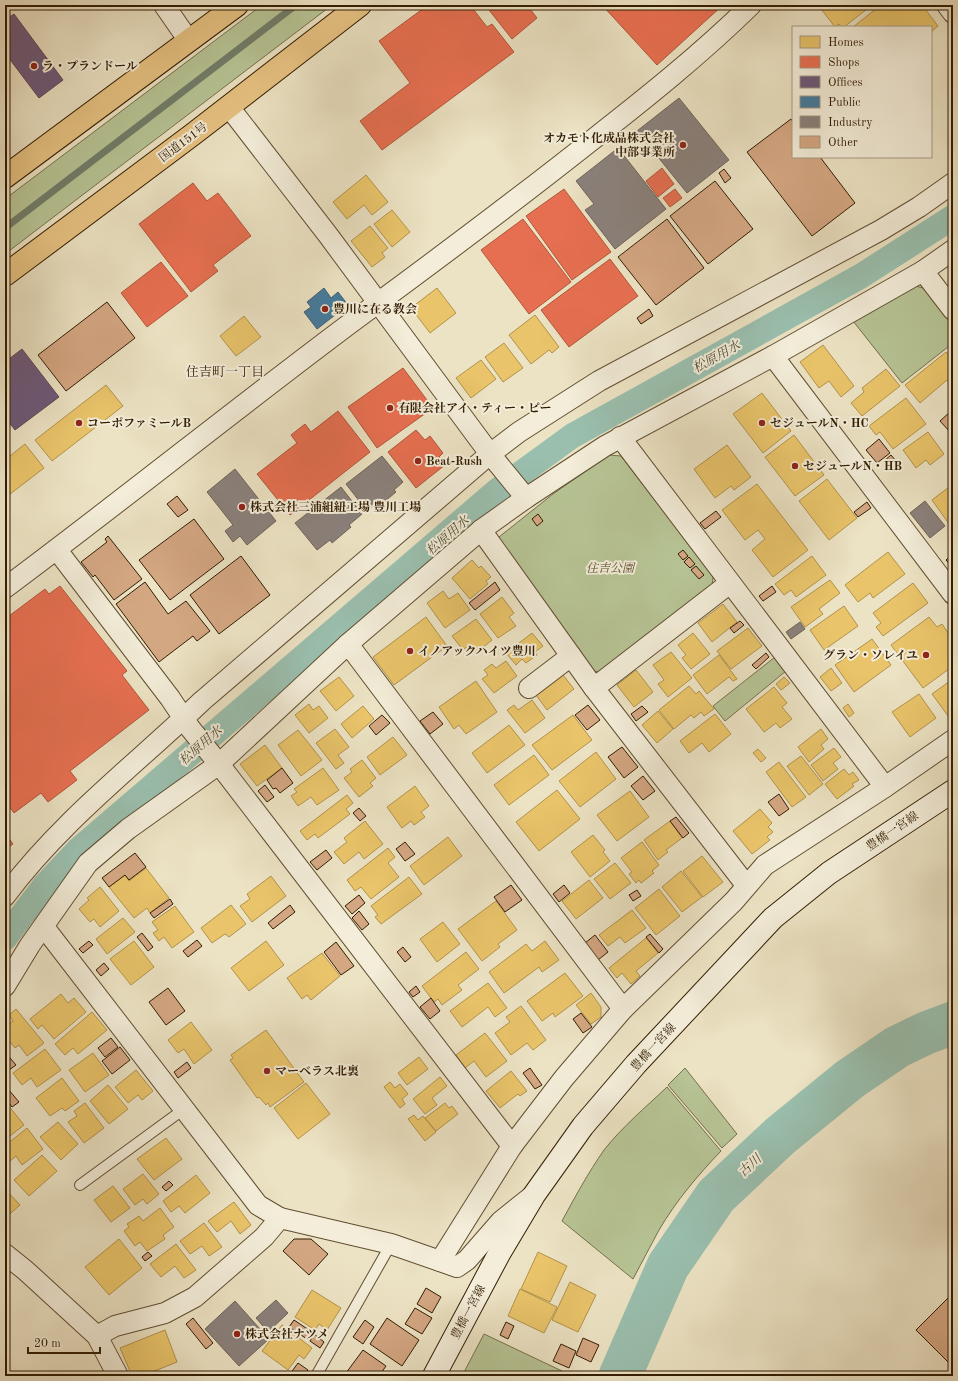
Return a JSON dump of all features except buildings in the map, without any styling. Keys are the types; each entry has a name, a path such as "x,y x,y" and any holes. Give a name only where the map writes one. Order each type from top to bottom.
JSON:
{"highway":[{"path":"5,177 236,5"},
{"name":"国道151号","path":"5,275 229,107 360,5"}],"main road":[{"name":"豊橋一宮線","path":"434,1376 500,1252 534,1195 583,1126 636,1064 773,918 829,873 953,791"}],"street":[{"path":"164,5 189,41"},
{"path":"5,588 57,550 241,406 516,200 630,110 730,26 750,5"},
{"path":"947,5 953,13"},
{"path":"229,107 328,235 493,458 522,494"},
{"path":"5,896 18,878 87,805 187,724 202,701 493,458 519,432 599,381 881,230 919,207 953,183"},
{"path":"5,986 30,945 88,863 128,829 216,760 522,494 620,437 773,356 923,271 953,250"},
{"path":"923,271 953,310"},
{"path":"773,356 953,594"},
{"path":"620,437 885,787"},
{"path":"481,530 594,688 746,885"},
{"path":"57,550 170,698 187,724 512,1146"},
{"path":"594,688 730,583"},
{"path":"348,644 623,1009"},
{"path":"529,688 571,656"},
{"path":"440,1261 512,1146 564,1078 623,1009 734,901 746,885 765,865 885,787 953,740"},
{"path":"44,927 258,1205 280,1218 391,1244 457,1267 467,1260 501,1221 534,1195"},
{"path":"97,1336 115,1326 164,1313 195,1297 264,1237 280,1218"},
{"path":"5,1254 25,1270 97,1336 118,1376"}],"lane":[{"path":"80,1185 184,1109"},
{"path":"316,1376 391,1244"}],"green space":[{"path":"262,5 332,5 5,254 5,199"},
{"path":"916,286 927,289 953,323 953,343 902,383 853,321"},
{"name":"住吉公園","path":"609,455 621,456 713,576 712,589 603,672 592,671 498,548 499,537 553,494"},
{"path":"775,657 786,671 725,721 713,706"},
{"path":"685,1068 737,1134 722,1148 668,1085"},
{"path":"667,1087 721,1151 696,1179 673,1209 659,1230 633,1279 562,1221 587,1176 604,1150 626,1125"},
{"path":"484,1334 562,1371 559,1376 462,1376"}],"waterway":[{"path":"5,228 296,5"},
{"name":"松原用水","path":"5,938 45,885 78,850 498,490 572,436 861,276 953,217"},
{"name":"古川","path":"620,1376 668,1266 716,1196 780,1136 850,1079 897,1047 926,1033 953,1023"}],"place":[{"name":"ラ・プランドール","path":"34,66"},
{"name":"オカモト化成品株式会社 中部事業所","path":"683,145"},
{"name":"豊川に在る教会","path":"325,309"},
{"name":"有限会社アイ・ティー・ピー","path":"390,408"},
{"name":"コーポファミールB","path":"79,423"},
{"name":"セジュールN・HC","path":"762,423"},
{"name":"Beat-Rush","path":"418,461"},
{"name":"セジュールN・HB","path":"795,466"},
{"name":"株式会社三浦組紐工場 豊川工場","path":"242,507"},
{"name":"イノアックハイツ豊川","path":"410,651"},
{"name":"グラン・ソレイユ","path":"926,655"},
{"name":"マーベラス北裏","path":"267,1071"},
{"name":"株式会社ナツメ","path":"237,1334"}],"district":[{"name":"住吉町一丁目","path":"225,371"}]}
